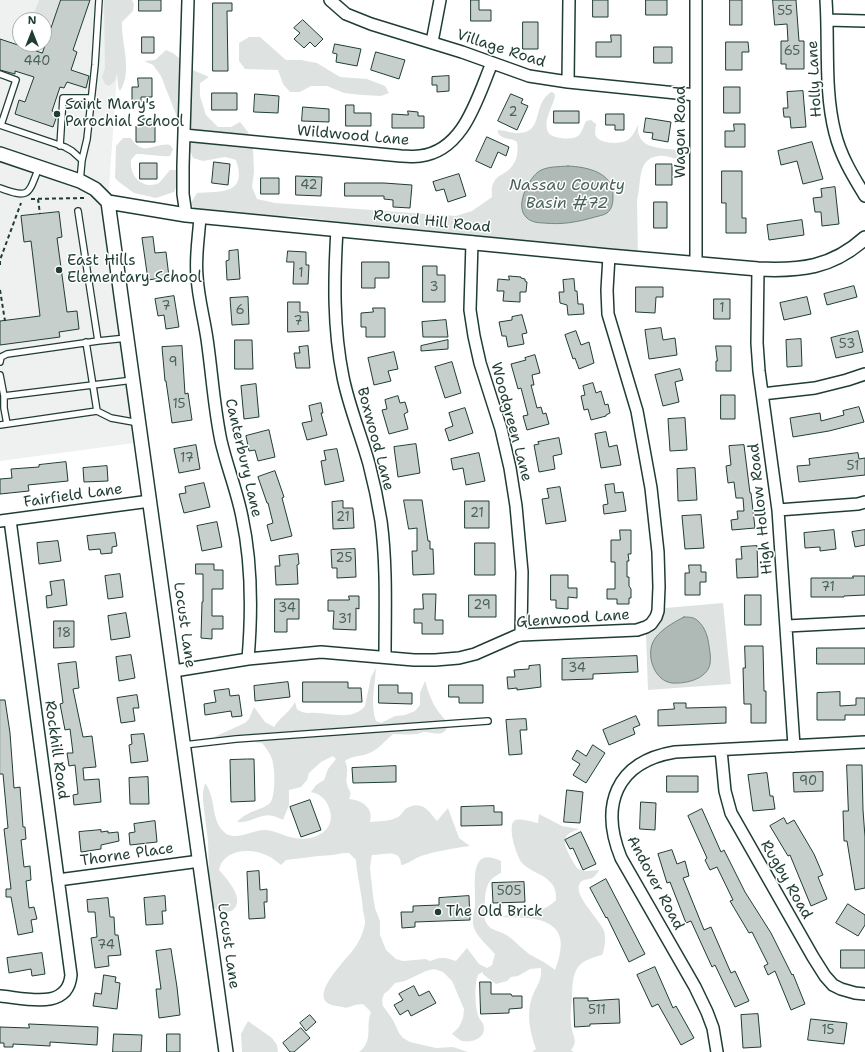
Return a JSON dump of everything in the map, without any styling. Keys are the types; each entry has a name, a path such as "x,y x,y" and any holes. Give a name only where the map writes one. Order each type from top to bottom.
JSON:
{"street":[{"path":"186,215 183,194 188,0"},
{"name":"Village Road","path":"330,0 346,14 372,24 432,42 529,76 568,82 696,95"},
{"path":"432,42 440,0"},
{"path":"568,82 569,0"},
{"name":"Wagon Road","path":"696,0 696,264"},
{"name":"Holly Lane","path":"826,0 828,98 835,134 843,158 865,196"},
{"path":"827,20 865,21"},
{"name":"Wildwood Lane","path":"184,135 401,156 420,156 442,149 460,133 471,112 492,63"},
{"path":"0,154 80,181 94,189 108,202"},
{"name":"Round Hill Road","path":"108,202 186,215 758,269 800,269 816,266 847,252 865,238"},
{"name":"Locust Lane","path":"108,202 134,380 226,1052"},
{"name":"Canterbury Lane","path":"200,216 196,271 197,284 207,339 221,441 229,475 239,504 246,544 250,599 248,659"},
{"name":"Boxwood Lane","path":"337,229 334,281 335,330 343,377 350,406 369,464 381,520 386,575 385,657"},
{"name":"Woodgreen Lane","path":"472,242 470,310 474,336 480,363 501,429 510,468 516,506 522,572 521,635"},
{"name":"Glenwood Lane","path":"174,671 248,659 321,652 428,660 459,658 475,654 521,635 637,630 651,624 658,611 659,587 658,552 651,488 637,410 608,314 607,290 609,256"},
{"name":"High Hollow Road","path":"758,269 757,343 759,371 778,510 794,746"},
{"path":"762,394 815,388 865,374"},
{"name":"Fairfield Lane","path":"5,520 150,501"},
{"path":"778,510 858,504 865,502"},
{"name":"Rockhill Road","path":"0,996 53,999 63,994 70,984 70,967 58,880 5,520"},
{"path":"787,626 865,622"},
{"name":"Andover Road","path":"717,1052 713,1028 695,987 621,858 612,828 612,809 615,794 626,775 638,765 650,758 675,752 865,742"},
{"name":"Rugby Road","path":"721,750 725,791 731,814 813,957 833,985 850,992 865,994"},
{"name":"Thorne Place","path":"58,880 200,861"}],"lane":[{"path":"80,181 82,160 87,139 95,65 99,0"},
{"path":"0,74 16,80 0,125 72,151 82,160"},
{"path":"60,146 63,98 91,98"},
{"path":"0,188 20,194 28,192 39,167"},
{"path":"78,211 98,341"},
{"path":"0,362 1,357 7,354 86,342 127,338"},
{"path":"86,342 97,411"},
{"path":"0,374 7,424"},
{"path":"4,396 134,380"},
{"path":"0,425 97,411 112,418 139,423"},
{"path":"184,745 236,739 488,721"}],"path":[{"path":"31,199 84,198"},
{"path":"38,199 40,214"},
{"path":"0,265 0,260 21,203"},
{"path":"0,291 5,321"}],"shaded area":[{"name":"East Hills Elementary School","path":"0,0 119,0 117,74 108,202 142,442 0,461"},
{"path":"39,0 61,0 53,23 52,12 34,12"},
{"path":"104,0 132,0 134,4 133,11 122,22 126,57 126,75 120,91 118,87 117,73 115,81 109,86 105,84 102,77 105,68"},
{"path":"249,37 260,37 286,60 301,60 317,63 340,77 367,79 385,86 389,93 381,96 344,93 327,86 311,86 300,92 290,92 283,84 278,70 245,69 239,61 239,43"},
{"path":"166,50 173,53 193,70 209,77 200,83 200,96 206,115 218,127 231,127 240,122 248,132 253,149 254,172 252,187 257,199 275,203 456,216 472,211 492,197 492,187 495,180 512,166 516,159 518,151 517,142 502,137 498,133 498,130 517,133 526,132 531,129 536,120 541,104 545,97 551,92 554,93 555,96 547,118 547,127 548,132 553,136 568,139 576,137 581,132 586,121 591,120 596,124 595,133 598,139 610,143 619,143 630,138 638,125 639,135 646,144 657,148 680,151 680,159 659,156 647,161 643,167 637,200 638,258 472,242 303,217 209,213 196,209 192,206 191,203 197,193 230,189 238,180 239,171 236,160 225,157 203,161 193,158 161,76 153,65 144,61 155,60"},
{"path":"123,138 131,138 140,147 145,148 159,145 170,145 173,149 170,156 136,154 131,160 131,164 135,177 141,182 150,185 159,183 170,170 176,170 180,173 180,180 174,192 156,198 134,193 115,178 116,146"},
{"path":"723,603 731,684 648,690 646,634 659,624 663,617 665,608"},
{"path":"376,668 373,708 376,721 381,723 395,716 405,715 415,711 420,705 420,693 425,681 434,704 440,714 449,723 445,731 440,734 425,732 417,734 393,734 371,753 345,761 347,769 347,784 350,793 349,799 362,803 369,809 371,817 370,822 395,819 407,808 419,805 426,808 437,821 448,808 459,838 470,846 427,854 401,865 398,856 395,854 372,855 370,867 373,896 375,908 380,921 380,935 386,950 396,959 403,961 426,959 430,961 439,958 446,958 456,961 467,948 479,964 487,968 492,965 495,954 478,935 474,928 473,922 476,869 479,862 483,858 490,857 501,861 501,873 489,882 485,897 485,921 491,928 505,934 529,954 546,963 555,970 561,945 557,931 552,926 532,918 501,917 544,909 556,900 556,893 553,885 545,877 526,867 518,856 512,836 512,824 514,821 519,819 538,823 539,814 562,826 579,829 567,835 565,844 577,868 585,871 599,870 594,877 582,881 579,888 583,900 604,931 605,940 602,955 580,965 573,980 571,1025 575,1044 571,1050 574,1052 532,1052 536,1049 532,1037 529,1010 532,997 540,980 541,968 530,969 518,976 511,977 507,981 496,984 482,972 478,975 476,984 476,1003 479,1018 484,1029 482,1035 473,1041 462,1041 452,1034 459,1027 463,1018 464,1009 452,981 443,972 434,969 426,971 405,981 395,983 384,994 382,1000 383,1006 403,1038 410,1042 436,1048 453,1047 468,1052 359,1052 364,1048 368,1038 369,1017 371,1012 363,1004 346,1008 330,1004 326,1002 324,996 328,981 357,944 363,932 365,923 356,860 349,853 286,860 281,865 270,857 254,851 232,854 226,858 219,870 234,890 237,903 232,910 224,912 216,909 210,903 208,842 203,801 205,783 211,795 219,826 227,834 237,836 264,830 294,838 309,838 322,833 327,829 330,823 331,816 326,802 317,794 311,792 316,785 324,780 328,769 336,759 333,756 321,762 309,773 307,780 301,787 289,790 289,805 283,820 268,815 244,822 237,822 246,815 263,808 270,803 273,794 274,782 272,759 262,743 214,737 245,723 249,719 254,707 265,722 274,727 295,702 297,709 305,713 349,715 355,713 365,706 371,677"},
{"path":"248,1021 272,1038 277,1045 278,1052 242,1052 241,1034"}],"water":[{"name":"Nassau County Basin #72","path":"568,166 591,170 604,176 612,189 613,201 610,210 603,215 570,223 539,223 527,218 523,213 522,201 530,181 541,170"},
{"path":"684,617 695,619 704,629 709,643 710,664 705,673 695,680 683,683 672,683 661,678 657,673 651,661 651,648 655,638 662,631"}],"building":[{"path":"61,0 90,0 73,50 77,52 71,70 89,76 86,88 67,82 64,88 60,87 52,111 58,113 53,127 15,114 19,100 25,102 34,77 15,71 15,74 0,70 0,39 12,43 12,52 52,52 52,25"},
{"path":"139,0 161,0 161,11 139,11"},
{"path":"471,0 479,0 479,10 491,10 491,21 471,21"},
{"path":"593,0 608,0 608,17 593,17"},
{"path":"646,0 667,0 667,15 646,15"},
{"path":"730,0 742,0 742,25 730,25"},
{"path":"773,0 796,0 799,41 804,41 804,69 786,69 786,64 781,64 781,41 788,41 787,24 775,25"},
{"path":"213,3 232,3 232,11 227,11 228,71 213,71"},
{"path":"303,20 323,39 315,47 310,42 304,48 294,39 300,33 294,28"},
{"path":"523,22 538,22 538,49 523,49"},
{"path":"611,35 621,35 621,57 596,57 596,42 611,42"},
{"path":"142,37 154,37 154,53 142,53"},
{"path":"726,42 748,42 749,52 742,52 742,70 726,70"},
{"path":"335,44 361,49 357,66 336,62 337,54 333,53"},
{"path":"654,47 672,47 672,63 654,63"},
{"path":"376,52 405,60 399,79 371,70"},
{"path":"449,76 449,91 437,92 437,85 432,85 432,77"},
{"path":"138,78 152,78 152,97 141,97 141,102 132,102 132,87 138,87"},
{"path":"724,87 740,87 740,113 724,113"},
{"path":"803,91 806,127 791,128 790,117 784,117 783,108 788,108 787,92"},
{"path":"212,93 237,93 237,110 212,110"},
{"path":"255,94 279,96 278,113 254,112"},
{"path":"511,94 523,99 521,103 528,106 517,130 498,121"},
{"path":"346,105 354,105 354,113 371,113 371,126 346,126"},
{"path":"303,107 329,109 329,122 302,121"},
{"path":"408,111 418,112 418,116 424,116 424,128 392,128 392,114 408,115"},
{"path":"554,111 579,111 579,123 554,123"},
{"path":"606,114 624,114 624,130 615,130 615,125 606,125"},
{"path":"646,118 671,122 668,142 652,139 653,133 644,132"},
{"path":"143,119 155,119 155,142 136,142 136,126 143,126"},
{"path":"734,124 745,124 745,147 725,147 725,131 734,131"},
{"path":"487,137 509,147 506,156 498,152 491,168 476,161"},
{"path":"812,142 823,179 803,184 797,161 781,165 778,151"},
{"path":"214,162 230,164 228,185 212,183"},
{"path":"140,163 157,163 157,179 140,179"},
{"path":"656,164 672,164 672,185 656,185"},
{"path":"722,171 742,171 742,218 746,218 746,233 726,233 726,203 722,203"},
{"path":"459,174 466,196 448,202 444,189 436,191 433,182"},
{"path":"296,176 322,177 321,196 296,195"},
{"path":"261,178 279,178 279,194 261,194"},
{"path":"345,183 412,185 410,208 393,207 393,200 384,199 384,196 345,196"},
{"path":"835,187 839,224 822,226 821,212 815,212 813,198 822,197 821,189"},
{"path":"654,202 667,202 667,228 654,228"},
{"path":"59,212 62,237 57,238 67,312 77,311 79,329 59,332 60,337 0,345 0,321 40,316 31,241 24,242 21,216"},
{"path":"802,220 804,235 769,240 767,225"},
{"path":"153,237 155,253 166,252 169,277 148,280 142,238"},
{"path":"238,250 240,279 227,280 226,261 229,260 229,251"},
{"path":"288,251 306,252 306,265 309,265 308,284 293,284 294,262 287,262"},
{"path":"362,262 389,262 389,278 375,278 375,288 362,288"},
{"path":"423,266 437,266 437,275 445,275 445,302 423,302"},
{"path":"509,276 521,277 527,282 526,292 520,292 520,302 503,301 504,291 497,291 498,279 509,280"},
{"path":"574,279 578,304 583,304 584,314 568,315 567,305 560,303 559,292 564,292 563,280"},
{"path":"854,286 857,297 827,305 824,294"},
{"path":"636,287 663,287 663,297 656,297 655,313 636,312"},
{"path":"174,296 179,327 166,329 164,315 158,316 155,299"},
{"path":"248,297 249,324 232,325 230,298"},
{"path":"807,297 811,314 784,320 780,303"},
{"path":"714,299 730,299 730,319 714,319"},
{"path":"288,302 300,302 300,312 308,312 309,331 288,332"},
{"path":"373,308 385,308 385,337 366,337 366,327 361,327 361,313 373,312"},
{"path":"522,315 527,333 522,334 524,344 508,347 506,336 502,336 499,322 512,320 512,317"},
{"path":"446,320 448,337 423,337 422,322"},
{"path":"661,328 663,340 675,338 677,355 649,359 645,330"},
{"path":"576,331 581,345 589,342 594,363 579,369 575,358 573,359 565,335"},
{"path":"858,331 863,352 836,358 831,338"},
{"path":"801,339 802,366 787,367 786,340"},
{"path":"235,340 252,340 253,369 235,369"},
{"path":"448,340 448,349 421,351 421,346"},
{"path":"182,346 185,394 188,393 192,420 172,423 165,381 162,347"},
{"path":"308,346 310,368 296,368 294,353 300,353 299,347"},
{"path":"716,346 731,346 731,371 716,371"},
{"path":"394,352 398,369 388,371 391,381 374,385 368,358"},
{"path":"535,355 540,373 532,375 534,385 531,385 537,408 541,407 543,414 546,413 549,424 527,430 523,416 528,415 521,388 518,389 511,364 526,360 525,358"},
{"path":"452,362 461,393 445,398 435,367"},
{"path":"680,369 683,380 675,382 679,402 663,406 655,375"},
{"path":"593,383 596,393 601,391 605,405 608,404 610,413 606,416 591,420 588,409 584,410 581,396 585,395 583,386"},
{"path":"256,384 259,417 244,419 241,386"},
{"path":"721,395 735,395 735,419 721,419"},
{"path":"398,396 400,403 405,402 408,412 404,414 408,429 389,434 382,410 387,409 385,400"},
{"path":"321,403 323,413 321,413 327,435 307,440 302,423 312,421 309,406"},
{"path":"859,407 864,422 829,431 793,437 790,418 820,413 821,421 844,415 843,411"},
{"path":"465,408 473,433 449,441 445,429 453,426 449,413"},
{"path":"685,418 687,450 670,451 668,419"},
{"path":"269,430 275,457 258,461 255,450 249,451 246,436"},
{"path":"606,432 609,447 617,445 621,465 601,468 595,434"},
{"path":"559,438 562,454 553,456 555,469 539,472 534,445 539,444 538,442"},
{"path":"416,444 420,473 398,477 394,447"},
{"path":"196,445 200,469 179,473 174,449"},
{"path":"744,445 755,528 732,530 731,520 738,519 737,511 744,511 743,498 736,498 734,482 728,483 726,466 731,465 729,446"},
{"path":"337,449 344,481 325,485 321,461 326,460 324,451"},
{"path":"479,453 485,481 466,485 463,468 453,470 451,459"},
{"path":"858,453 859,459 865,458 865,475 799,482 797,466 810,465 809,459"},
{"path":"66,462 68,481 28,485 29,491 0,494 0,479 12,478 11,469 39,467 39,465"},
{"path":"107,466 108,481 84,482 83,468"},
{"path":"695,468 697,500 678,501 677,469"},
{"path":"275,471 284,497 282,498 292,536 271,541 267,525 273,523 268,503 258,477"},
{"path":"204,483 210,507 184,513 179,494 186,493 185,487"},
{"path":"614,484 615,493 623,492 626,511 604,514 603,505 608,504 605,485"},
{"path":"560,487 566,521 546,524 542,499 549,498 547,489"},
{"path":"404,500 422,500 428,541 430,541 430,549 433,549 434,574 413,575 412,551 417,551 417,528 409,529"},
{"path":"343,501 343,508 353,508 354,528 333,529 332,502"},
{"path":"465,501 489,501 489,528 465,528"},
{"path":"701,515 704,548 685,549 682,516"},
{"path":"217,522 222,547 202,551 197,526"},
{"path":"620,530 631,530 631,554 628,554 629,561 627,561 627,577 629,577 629,586 631,589 629,604 617,604 617,599 607,599 607,589 615,589 615,562 611,562 611,540 620,540"},
{"path":"834,530 836,549 820,551 820,547 805,548 804,533"},
{"path":"865,530 865,545 855,547 852,532"},
{"path":"115,533 117,546 112,547 112,553 101,554 100,549 89,550 87,536"},
{"path":"58,541 61,561 39,564 37,543"},
{"path":"475,543 495,543 495,575 475,575"},
{"path":"757,546 758,577 737,578 736,559 742,559 741,547"},
{"path":"355,549 356,577 337,578 337,568 332,568 331,550"},
{"path":"298,554 298,584 276,585 275,566 280,566 279,556"},
{"path":"196,564 214,564 214,570 223,570 223,589 212,589 212,616 223,616 223,629 212,629 212,639 201,638 203,574 196,574"},
{"path":"689,565 701,565 701,572 706,572 706,582 700,582 700,595 685,595 685,573 689,573"},
{"path":"120,574 123,597 108,599 105,576"},
{"path":"551,575 568,575 568,588 577,588 577,598 568,597 568,609 556,608 556,600 551,600"},
{"path":"853,576 865,576 865,595 844,597 811,597 811,578 853,578"},
{"path":"64,580 67,605 47,608 46,596 52,595 50,582"},
{"path":"423,594 436,594 435,620 443,620 443,634 422,634 422,623 414,623 414,609 423,609"},
{"path":"469,595 496,595 496,617 469,617"},
{"path":"745,595 761,595 761,625 745,625"},
{"path":"349,596 359,596 359,609 356,608 356,630 333,629 334,611 328,611 328,600 349,600"},
{"path":"275,599 299,599 299,619 287,619 287,632 275,632"},
{"path":"126,613 130,637 111,640 108,616"},
{"path":"54,621 74,621 74,647 54,648"},
{"path":"745,646 763,646 764,691 766,691 766,723 751,723 751,704 744,704 743,668 745,668"},
{"path":"817,648 865,648 865,664 817,664"},
{"path":"131,655 135,678 119,681 116,657"},
{"path":"637,656 638,672 593,674 593,679 562,680 562,659"},
{"path":"76,662 79,688 73,689 83,737 92,736 96,767 83,768 84,780 99,779 101,802 74,805 73,795 78,794 75,765 69,766 67,753 73,753 70,729 65,730 60,704 63,703 58,664"},
{"path":"540,665 541,687 517,690 517,688 508,689 507,677 515,677 514,670 529,669 529,666"},
{"path":"288,682 290,697 255,701 254,686"},
{"path":"303,682 348,682 348,688 361,688 362,702 303,702"},
{"path":"379,685 398,685 398,693 412,693 412,704 379,703"},
{"path":"449,685 483,685 483,703 459,703 459,697 449,697"},
{"path":"229,689 230,696 239,695 242,716 232,717 231,711 205,715 204,704 216,702 214,691"},
{"path":"840,692 840,706 856,705 856,698 865,698 865,715 845,715 845,720 817,720 817,693"},
{"path":"137,695 139,708 133,708 135,721 121,723 117,698"},
{"path":"0,700 5,700 10,733 14,788 20,787 23,827 25,827 26,839 21,840 24,867 30,866 31,880 26,881 29,908 34,907 37,919 31,920 33,932 18,935 11,897 6,897 6,889 11,889 4,829 8,828 3,774 0,774"},
{"path":"674,703 686,703 686,708 726,707 726,723 658,726 658,710 674,709"},
{"path":"636,716 640,725 633,728 635,734 609,745 603,730"},
{"path":"526,719 527,730 520,730 522,754 509,755 506,720"},
{"path":"144,734 148,761 131,763 129,745 132,744 131,735"},
{"path":"593,745 605,753 586,783 573,775 580,764 572,759 577,750 586,756"},
{"path":"254,759 255,801 231,802 230,760"},
{"path":"847,765 862,765 865,837 865,888 855,890 847,841 844,841 843,811 848,811"},
{"path":"396,766 396,782 353,783 352,768"},
{"path":"823,772 823,791 794,792 793,773"},
{"path":"767,773 770,796 773,796 775,809 753,811 748,775"},
{"path":"667,776 698,776 698,792 667,792"},
{"path":"148,777 149,804 130,804 129,778"},
{"path":"567,790 583,792 580,823 564,822"},
{"path":"310,800 321,830 301,837 290,807"},
{"path":"641,802 656,803 655,830 640,829"},
{"path":"494,806 494,812 502,812 502,825 461,826 461,807"},
{"path":"702,809 721,852 724,850 745,892 771,933 792,975 793,974 805,1004 791,1010 775,971 768,975 764,966 768,964 752,932 749,933 730,901 733,900 717,867 710,870 705,860 707,858 688,816"},
{"path":"784,818 787,824 794,820 814,854 823,875 818,877 827,899 811,906 790,855 788,856 770,826"},
{"path":"155,821 157,842 130,845 129,833 135,832 134,824"},
{"path":"101,830 101,832 108,831 108,833 118,832 119,841 101,845 101,849 81,852 79,832"},
{"path":"581,832 596,864 583,870 573,848 570,849 565,840"},
{"path":"672,850 677,864 685,861 689,876 683,878 704,930 711,927 731,973 735,971 749,1001 735,1007 715,965 712,967 691,921 686,923 670,882 667,883 658,854"},
{"path":"259,871 260,890 267,889 267,902 264,902 265,918 249,919 247,872"},
{"path":"606,879 645,954 629,962 607,917 606,918 590,888"},
{"path":"524,882 525,902 493,903 492,883"},
{"path":"165,896 166,911 162,911 163,924 146,925 144,898"},
{"name":"The Old Brick","path":"469,896 470,920 415,922 415,927 402,928 401,912 413,912 413,906 439,905 439,898"},
{"path":"108,898 110,917 114,917 115,935 118,935 121,955 108,956 109,966 95,968 91,938 97,937 95,912 88,912 87,900"},
{"path":"848,904 865,915 865,925 858,936 836,923"},
{"path":"171,949 180,1015 159,1018 156,989 161,989 156,951"},
{"path":"841,950 865,950 865,968 841,968"},
{"path":"42,953 45,974 32,976 31,969 9,973 7,958"},
{"path":"655,967 673,1008 676,1006 694,1038 681,1045 658,1004 652,1007 637,975"},
{"path":"104,975 116,977 115,982 120,983 117,1009 93,1006 95,993 101,994"},
{"path":"480,982 491,982 491,994 511,994 512,996 522,996 522,1008 509,1009 509,1013 481,1014"},
{"path":"414,986 419,996 429,991 436,1003 411,1016 408,1010 400,1015 394,1005 403,1000 399,994"},
{"path":"574,998 588,998 588,1001 619,999 620,1023 590,1024 590,1026 575,1027"},
{"path":"758,1014 761,1047 743,1048 741,1015"},
{"path":"310,1015 316,1022 306,1031 300,1023"},
{"path":"811,1019 847,1023 844,1044 808,1040"},
{"path":"29,1024 98,1027 97,1045 50,1042 50,1046 13,1044 13,1047 4,1047 4,1043 0,1043 0,1027 29,1028"},
{"path":"301,1028 310,1038 294,1052 290,1052 283,1043"},
{"path":"114,1034 142,1035 141,1052 113,1052"},
{"path":"167,1034 180,1034 180,1052 167,1052"}],"place":[{"name":"Saint Mary's Parochial School","path":"57,114"},
{"name":"East Hills Elementary School","path":"59,270"},
{"name":"The Old Brick","path":"438,912"}]}
